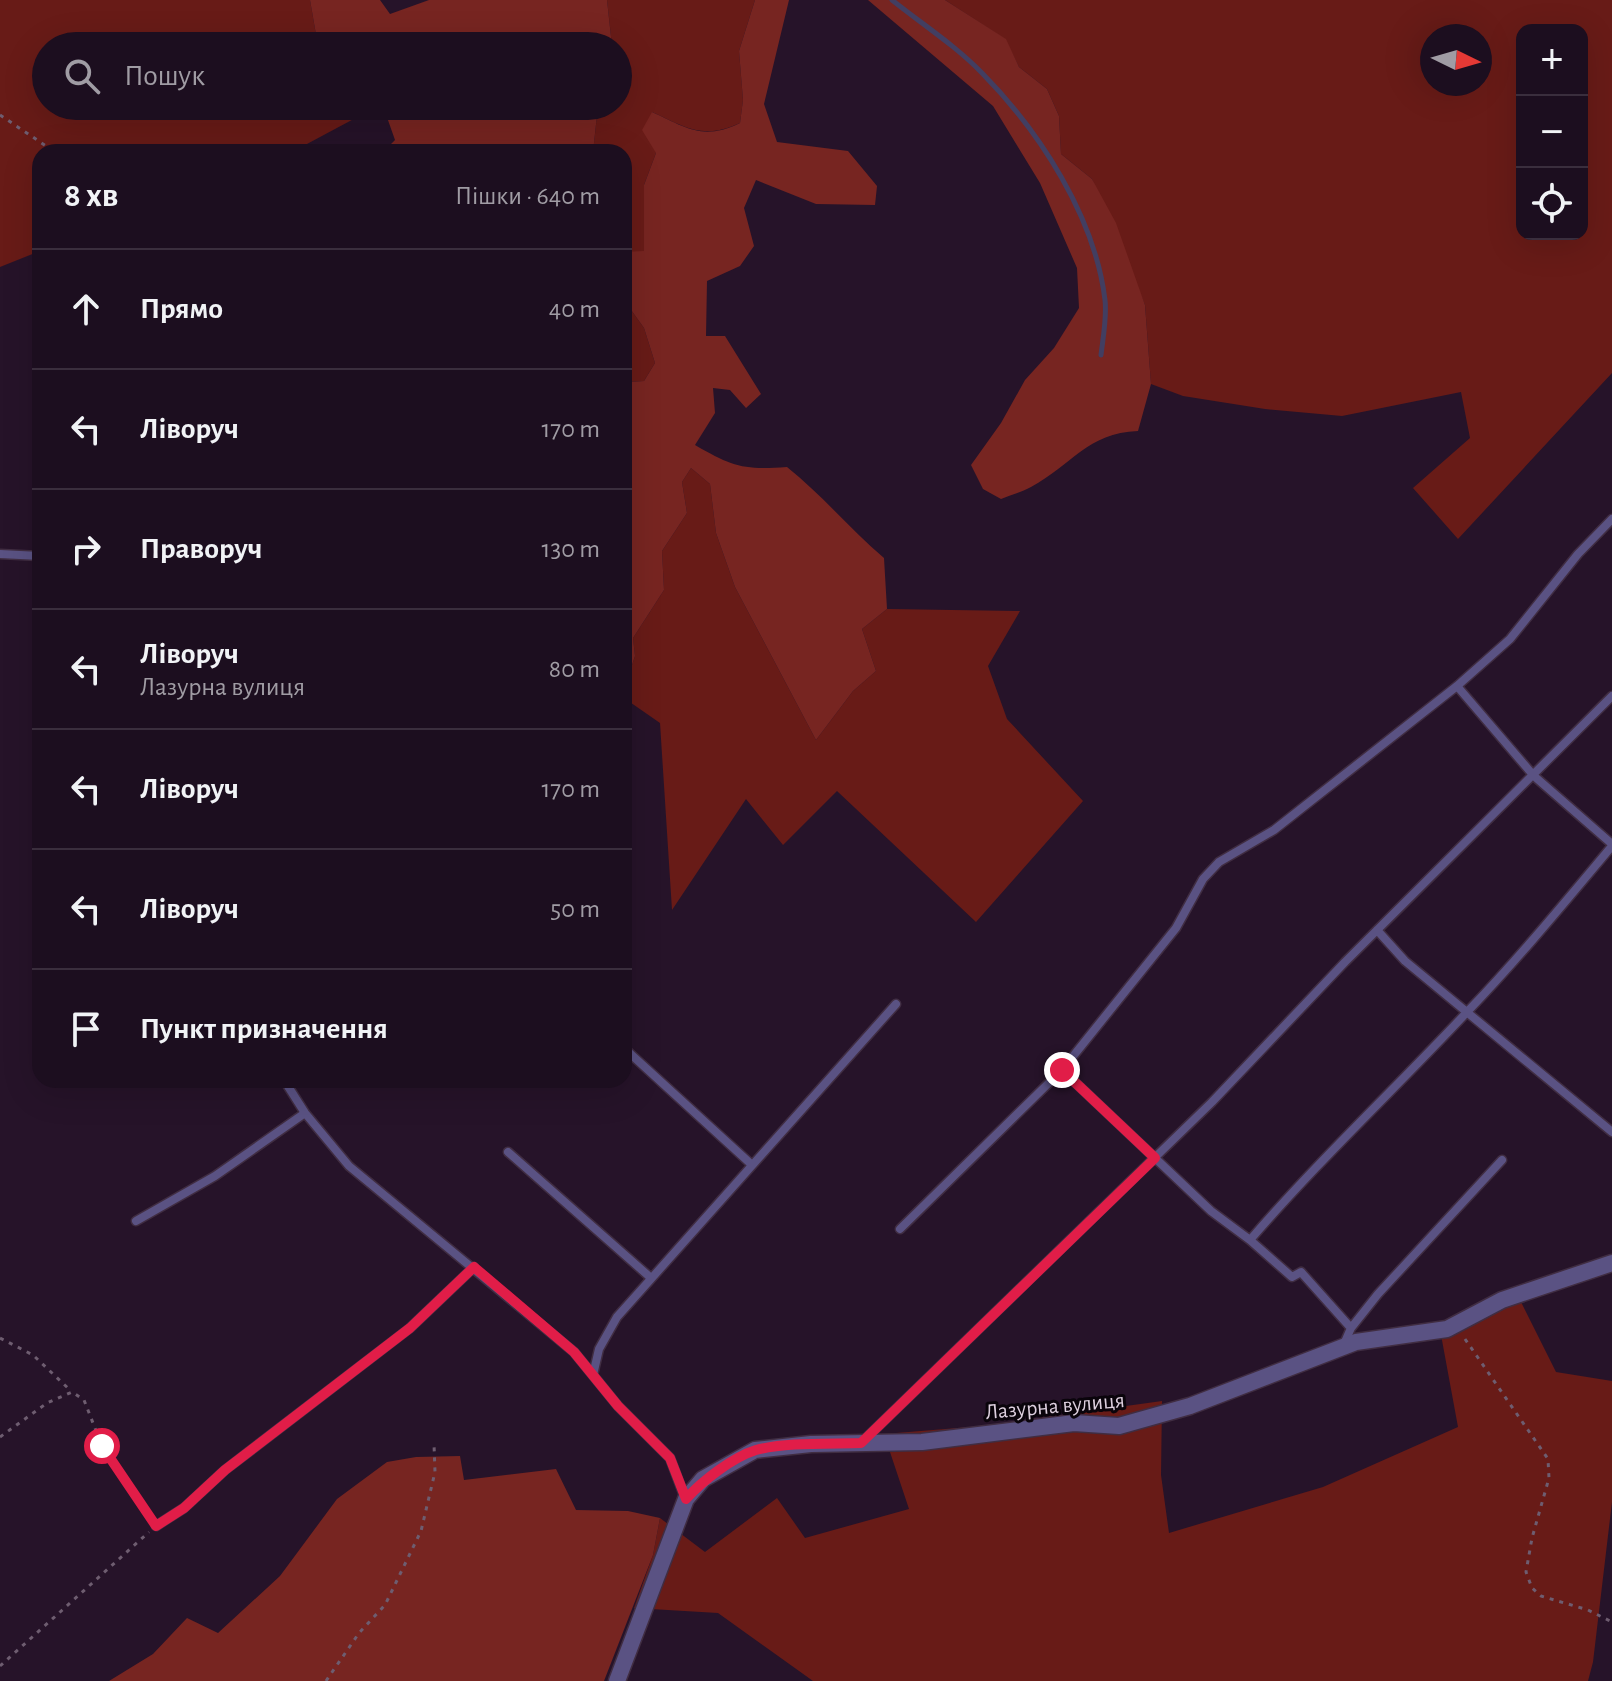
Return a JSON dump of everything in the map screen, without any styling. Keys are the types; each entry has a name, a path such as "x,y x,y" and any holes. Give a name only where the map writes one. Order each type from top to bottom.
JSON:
{"street":[{"name":"Лазурна вулиця","path":"617,1681 686,1499 703,1479 755,1450 811,1444 922,1442 1074,1423 1119,1426 1190,1406 1356,1342 1447,1329 1502,1300 1612,1263"}],"lane":[{"path":"900,1229 1062,1070 1176,928 1203,879 1219,862 1274,830 1457,686 1510,639 1578,554 1612,519"},
{"path":"0,554 32,556"},
{"path":"1250,1240 1537,937 1612,845 1534,776 1457,686"},
{"path":"861,1443 1155,1158 1377,930 1612,696"},
{"path":"1377,930 1405,961 1612,1132"},
{"path":"593,1375 599,1349 617,1317 896,1004"},
{"path":"632,1055 751,1164"},
{"path":"1062,1070 1211,1211 1292,1277 1301,1272 1351,1328"},
{"path":"289,1088 305,1113 349,1166 574,1352 618,1406 670,1458 686,1499"},
{"path":"136,1221 215,1176 305,1113"},
{"path":"508,1152 651,1278"},
{"path":"1342,1348 1351,1328 1378,1294 1502,1160"},
{"path":"156,1526 184,1508 225,1470 410,1328 474,1267"}],"path":[{"path":"0,115 43,144"},
{"path":"1457,1324 1477,1360 1548,1459 1549,1478 1526,1572 1532,1588 1541,1596 1588,1610 1612,1622"},
{"path":"0,1338 33,1355 84,1400 102,1446 156,1526 0,1666"},
{"path":"0,1437 47,1403 72,1392"},
{"path":"326,1681 359,1633 385,1605 421,1531 435,1472 434,1444"}],"shaded area":[{"path":"0,0 310,0 316,32 32,32 32,120 352,120 307,144 32,144 32,254 0,267"},
{"path":"310,0 380,0 390,14 429,0 607,0 610,32 316,32"},
{"path":"607,0 755,0 739,51 743,100 740,123 716,131 695,130 652,112 656,153 644,185 644,252 632,252 632,144 594,144 596,120 632,120 632,32 610,32"},
{"path":"755,0 789,0 764,104 777,142 848,151 877,186 875,205 816,204 756,180 744,208 754,246 740,266 707,281 706,336 725,336 761,394 746,408 730,390 713,388 715,413 695,445 739,465 787,467 884,558 887,609 862,629 876,671 853,691 816,740 735,587 716,533 710,484 691,468 682,482 687,513 662,551 664,590 633,638 635,656 632,665 632,382 644,381 655,363 644,328 632,311 632,252 644,251 644,185 656,153 642,130 652,112 705,132 740,123 743,100 739,51"},
{"path":"868,0 945,0 1006,39 1019,67 1047,89 1059,116 1061,154 1092,179 1116,223 1145,305 1151,384 1138,431 1120,433 1093,444 1031,487 1001,499 983,489 971,465 1001,423 1025,380 1054,348 1079,308 1077,268 1040,183 993,106"},
{"path":"945,0 1612,0 1612,373 1458,539 1413,488 1470,438 1461,392 1342,416 1265,409 1183,396 1151,384 1145,305 1092,179 1061,154 1059,116 1047,89 1019,67 1005,39"},
{"path":"388,120 596,120 594,144 391,144 395,140"},
{"path":"632,311 644,328 655,363 644,381 632,382"},
{"path":"691,468 710,484 716,533 735,587 816,740 853,691 876,671 862,629 887,609 1020,611 988,666 1007,719 1083,801 976,922 837,791 783,845 746,799 672,910 660,723 632,704 632,665 635,656 633,638 664,590 662,551 687,513 682,482"},
{"path":"1514,1288 1556,1372 1612,1381 1612,1502 1593,1662 1588,1681 813,1681 718,1613 634,1608 653,1555 660,1518 705,1552 777,1498 805,1538 909,1509 884,1434 982,1426 1162,1401 1161,1475 1169,1533 1323,1487 1458,1427 1439,1324"},
{"path":"460,1456 464,1480 556,1469 576,1510 628,1511 660,1518 653,1555 604,1681 109,1681 153,1654 187,1618 218,1633 280,1576 337,1499 387,1462 416,1457"}],"waterway":[{"path":"892,0 950,44 1004,96 1062,178 1090,238 1099,269 1105,307 1101,355"}],"route":[{"path":"102,1446 156,1526 184,1508 225,1470 410,1328 474,1267 574,1352 618,1406 670,1458 686,1499 703,1479 755,1450 861,1443 1155,1158 1062,1070"}]}
